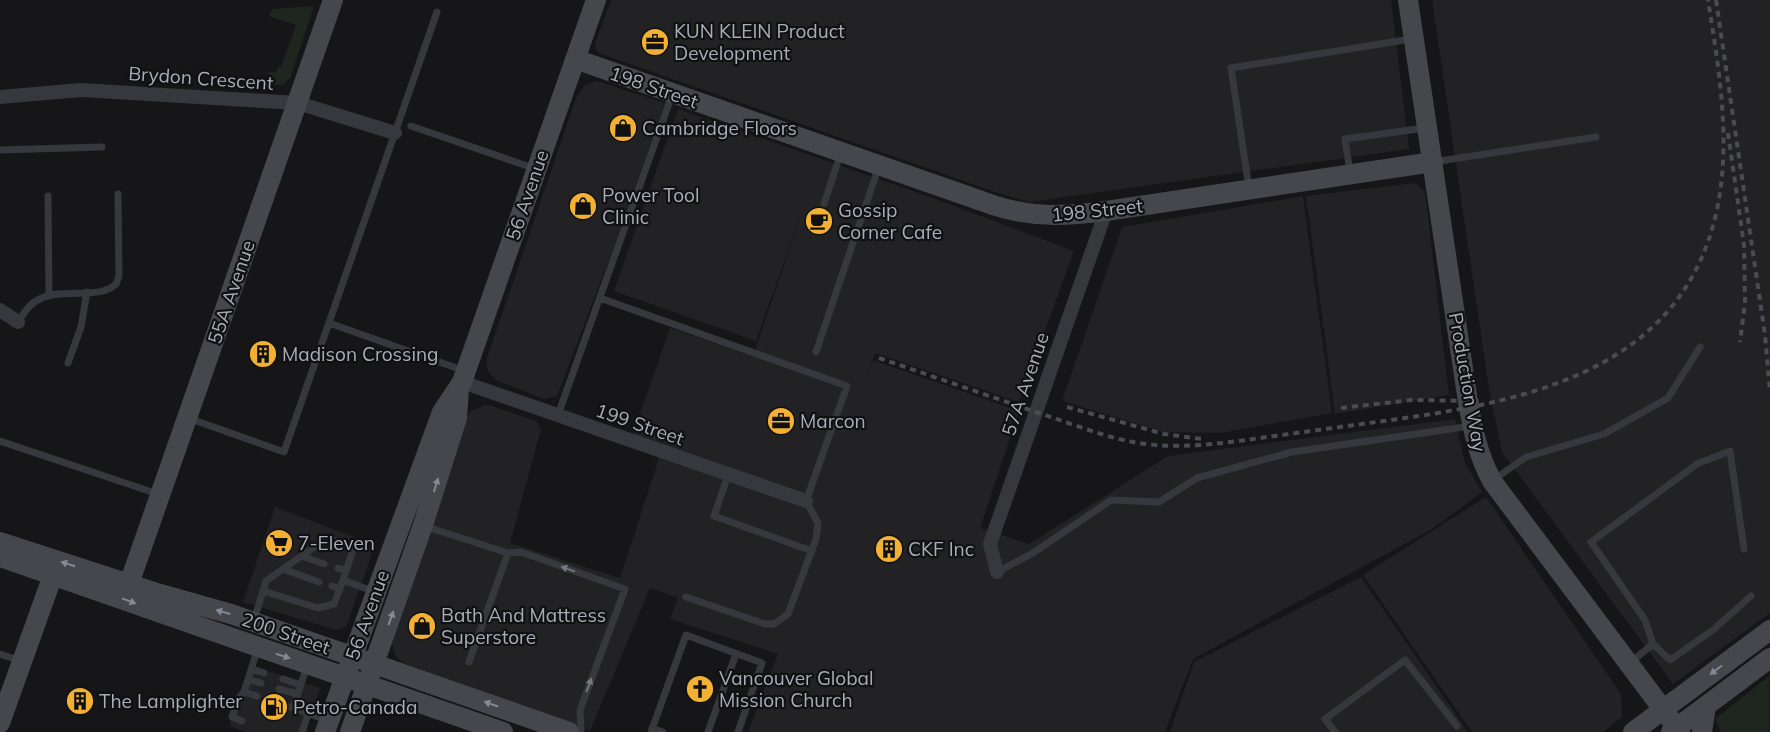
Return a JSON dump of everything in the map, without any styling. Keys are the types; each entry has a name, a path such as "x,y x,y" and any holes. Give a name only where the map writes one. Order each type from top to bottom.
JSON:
{"main road":[{"name":"55A Avenue","path":"129,584 333,0"},
{"name":"56 Avenue","path":"350,732 422,528 457,418 462,381 596,0"},
{"name":"Production Way","path":"1408,0 1472,426 1483,464 1492,481 1663,710 1676,731"},
{"name":"198 Street","path":"575,59 996,206 1028,214 1066,216 1433,162"},
{"name":"56 Avenue","path":"327,726 442,412 462,381"},
{"path":"406,508 416,514 422,528"},
{"name":"200 Street","path":"0,542 254,622 570,732"},
{"name":"200 Street","path":"0,557 503,732"},
{"path":"0,723 52,575"},
{"path":"1633,732 1770,630"},
{"path":"1676,731 1770,658"},
{"path":"1702,732 1706,706"}],"street":[{"name":"Brydon Crescent","path":"0,97 81,90 298,104 395,133"},
{"name":"57A Avenue","path":"997,572 990,544 1106,210"},
{"path":"0,310 18,322"},
{"name":"199 Street","path":"462,381 806,501"}],"lane":[{"path":"187,418 284,452 437,12"},
{"path":"1250,190 1231,68 1414,38"},
{"path":"558,415 672,93"},
{"path":"411,126 536,169"},
{"path":"1350,175 1345,139 1428,127"},
{"path":"1433,162 1596,137"},
{"path":"0,150 102,147"},
{"path":"824,204 841,152"},
{"path":"816,352 879,165"},
{"path":"18,322 34,301 49,296 105,291 116,284 119,276 118,194"},
{"path":"48,196 49,296"},
{"path":"68,363 81,327 87,292"},
{"path":"600,298 847,386 806,501 818,523 812,550 788,614 774,624 765,624 686,597"},
{"path":"329,323 462,381"},
{"path":"1492,481 1526,457 1604,434 1668,398 1700,347"},
{"path":"997,572 1033,553 1110,500 1159,502 1196,478 1292,452 1472,426"},
{"path":"0,441 161,495"},
{"path":"1744,549 1730,451 1698,464 1591,542 1645,620 1653,644 1670,660 1713,630 1751,596"},
{"path":"728,475 714,516 812,550"},
{"path":"422,528 508,552 521,552 625,589 580,710 581,732"},
{"path":"254,622 266,581 327,538 349,546 352,553 343,580 336,588 334,604 318,608 264,590"},
{"path":"469,662 508,552"},
{"path":"302,556 324,564"},
{"path":"338,568 346,571"},
{"path":"283,569 318,582"},
{"path":"343,580 376,592"},
{"path":"663,732 651,730 686,635 762,663 738,732"},
{"path":"1629,664 1653,644"},
{"path":"242,720 232,717 238,699 244,692 258,648"},
{"path":"0,654 22,661"},
{"path":"708,732 736,654"},
{"path":"1335,732 1325,719 1405,660 1457,726"},
{"path":"293,708 308,664"},
{"path":"252,668 264,673"},
{"path":"248,679 261,683"},
{"path":"283,679 301,685"},
{"path":"279,689 298,694"},
{"path":"244,692 257,696"},
{"path":"275,703 308,714 327,726"},
{"path":"302,732 308,714"}],"shaded area":[{"path":"611,0 1391,0 1409,149 1029,202 998,193 601,54 596,50 595,44"},
{"path":"1432,0 1770,0 1770,613 1673,684 1502,452 1489,389"},
{"path":"314,6 290,78 282,85 264,84 270,71 276,73 278,66 281,67 296,25 269,16 272,9"},
{"path":"597,81 665,103 613,249 557,396 544,399 496,380 488,371 486,361 576,98 584,86"},
{"path":"678,109 930,197 1074,251 1019,402 875,353 861,392 873,360 1019,411 980,528 1029,544 1168,456 1455,419 1465,463 1482,492 1432,529 1193,659 1165,732 748,732 778,654 670,619 678,598 650,588 590,731 403,663 395,655 391,641 467,416 471,411 485,405 492,406 536,421 541,429 510,543 620,578 661,452 631,440 670,328 753,356 805,203 756,341 614,291"},
{"path":"1415,183 1425,191 1449,395 1335,414 1306,196"},
{"path":"1303,196 1332,413 1221,433 1164,432 1062,401 1122,227"},
{"path":"1486,497 1621,694 1622,717 1603,732 1472,732 1363,575"},
{"path":"275,507 375,545 346,627 336,630 243,602"},
{"path":"1361,577 1468,732 1170,732 1194,662"},
{"name":"Petro-Canada","path":"249,665 320,688 306,732 246,732 229,726"},
{"path":"1769,676 1769,732 1721,732 1715,719"}],"railway":[{"path":"879,358 1097,433 1133,442 1165,446 1228,442 1478,406 1531,392 1581,373 1627,348 1666,314 1696,270 1716,214 1721,188 1723,161 1722,107 1720,80 1708,0"},
{"path":"1716,0 1765,335 1770,391"},
{"path":"1728,133 1744,245 1745,302 1740,342"},
{"path":"1341,408 1412,400 1479,401"},
{"path":"1067,407 1164,434 1202,439"}],"place":[{"name":"KUN KLEIN Product Development","path":"655,42"},
{"name":"Cambridge Floors","path":"623,128"},
{"name":"Power Tool Clinic","path":"583,206"},
{"name":"Gossip Corner Cafe","path":"819,221"},
{"name":"Madison Crossing","path":"263,354"},
{"name":"Marcon","path":"781,421"},
{"name":"7-Eleven","path":"279,543"},
{"name":"CKF Inc","path":"889,549"},
{"name":"Bath And Mattress Superstore","path":"422,626"},
{"name":"Vancouver Global Mission Church","path":"700,689"},
{"name":"The Lamplighter","path":"80,701"},
{"name":"Petro-Canada","path":"274,707"}]}
